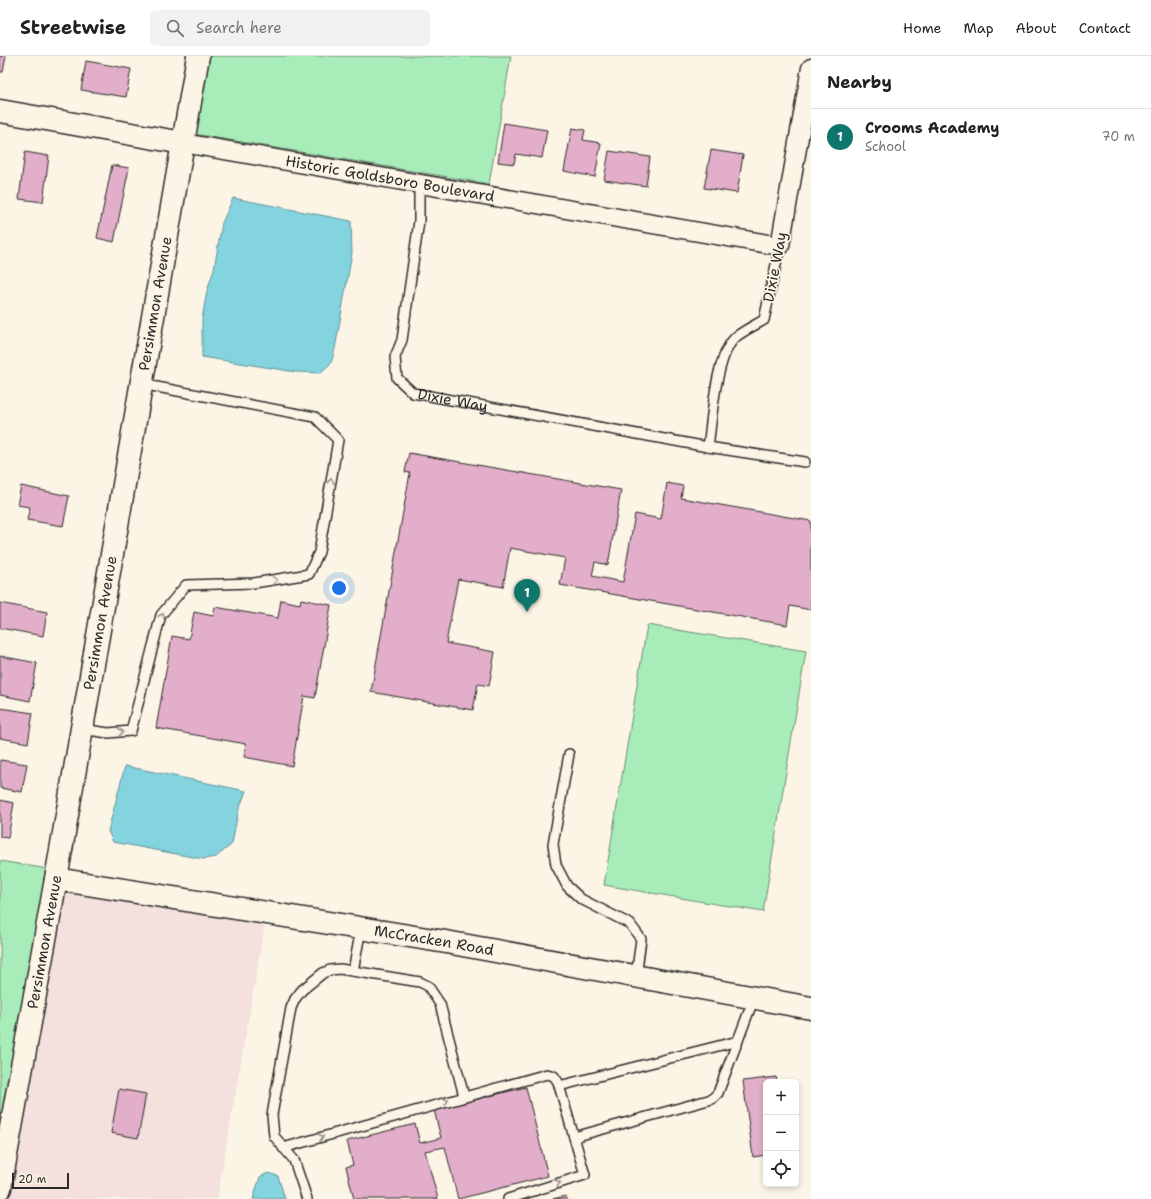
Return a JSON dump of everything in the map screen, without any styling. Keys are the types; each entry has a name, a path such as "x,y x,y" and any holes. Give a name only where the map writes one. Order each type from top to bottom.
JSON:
{"street":[{"name":"Persimmon Avenue","path":"0,1188 56,879 198,56"},
{"name":"Dixie Way","path":"780,246 811,68"},
{"name":"Historic Goldsboro Boulevard","path":"0,111 780,246"},
{"name":"McCracken Road","path":"56,879 361,929 811,1008"}],"lane":[{"name":"Dixie Way","path":"419,184 419,221 402,340 395,356 397,378 413,393 708,448 805,462"},
{"name":"Dixie Way","path":"708,448 717,379 726,355 736,336 764,320 780,246"},
{"path":"82,729 108,733 131,731 161,615 186,584 254,583 309,574 319,552 338,440 315,416 141,384"},
{"path":"569,754 553,844 556,865 567,886 581,899 630,924 641,939 636,977"},
{"path":"353,971 361,929"},
{"path":"307,1199 294,1160 274,1136 272,1115 291,1008 302,990 323,973 330,970 340,969 420,982 428,986 440,1004 464,1096"},
{"path":"574,1137 712,1099 718,1093 754,998"},
{"path":"559,1086 738,1041"},
{"path":"283,1148 464,1096 547,1074 554,1076 559,1086 585,1175 508,1199"}],"shaded area":[{"path":"64,892 265,924 217,1199 8,1199"}],"green space":[{"path":"208,56 511,56 489,184 194,134"},
{"path":"647,625 806,651 763,912 604,885"},
{"path":"0,861 48,869 0,1122"}],"water":[{"path":"233,198 351,221 352,253 335,349 331,363 320,373 296,372 202,357 202,319 207,291 214,269 222,223"},
{"path":"125,766 246,791 238,812 232,844 216,857 203,859 113,842 108,831"},
{"path":"268,1173 278,1176 285,1199 253,1199 260,1177"}],"building":[{"path":"0,56 6,56 3,72 0,72"},
{"path":"86,61 131,69 126,97 81,90"},
{"path":"504,123 547,130 542,158 516,154 514,164 498,162"},
{"path":"572,128 585,130 583,140 601,143 595,177 564,171"},
{"path":"711,150 743,155 737,193 704,188"},
{"path":"609,151 650,157 646,186 604,180"},
{"path":"25,152 49,156 43,202 19,199"},
{"path":"112,165 129,168 114,242 97,238"},
{"path":"409,453 621,490 608,565 595,562 592,576 623,582 635,514 661,519 667,483 683,486 681,498 811,521 811,610 790,606 787,625 560,585 565,558 510,548 503,587 458,579 446,643 495,652 489,686 478,684 473,710 371,692 410,473 405,472"},
{"path":"21,486 69,496 63,526 27,520 30,507 17,505"},
{"path":"301,599 331,605 315,698 304,696 292,766 244,757 246,744 156,728 172,636 189,639 194,612 213,616 215,607 278,618 281,600 300,604"},
{"path":"0,603 47,612 43,636 0,628"},
{"path":"0,656 37,663 30,701 0,695"},
{"path":"0,708 33,713 28,743 0,738"},
{"path":"0,760 27,764 22,792 0,788"},
{"path":"0,800 14,803 8,838 0,837"},
{"path":"776,1077 776,1079 763,1079 763,1155 753,1157 743,1081"},
{"path":"526,1087 548,1176 458,1199 445,1147 425,1151 438,1199 354,1199 346,1167 353,1165 347,1141 415,1124 420,1143 441,1138 434,1110"},
{"path":"119,1089 146,1094 138,1138 111,1133"},
{"path":"566,1196 567,1199 552,1199"}],"place":[{"name":"Crooms Academy","path":"527,612"}]}
